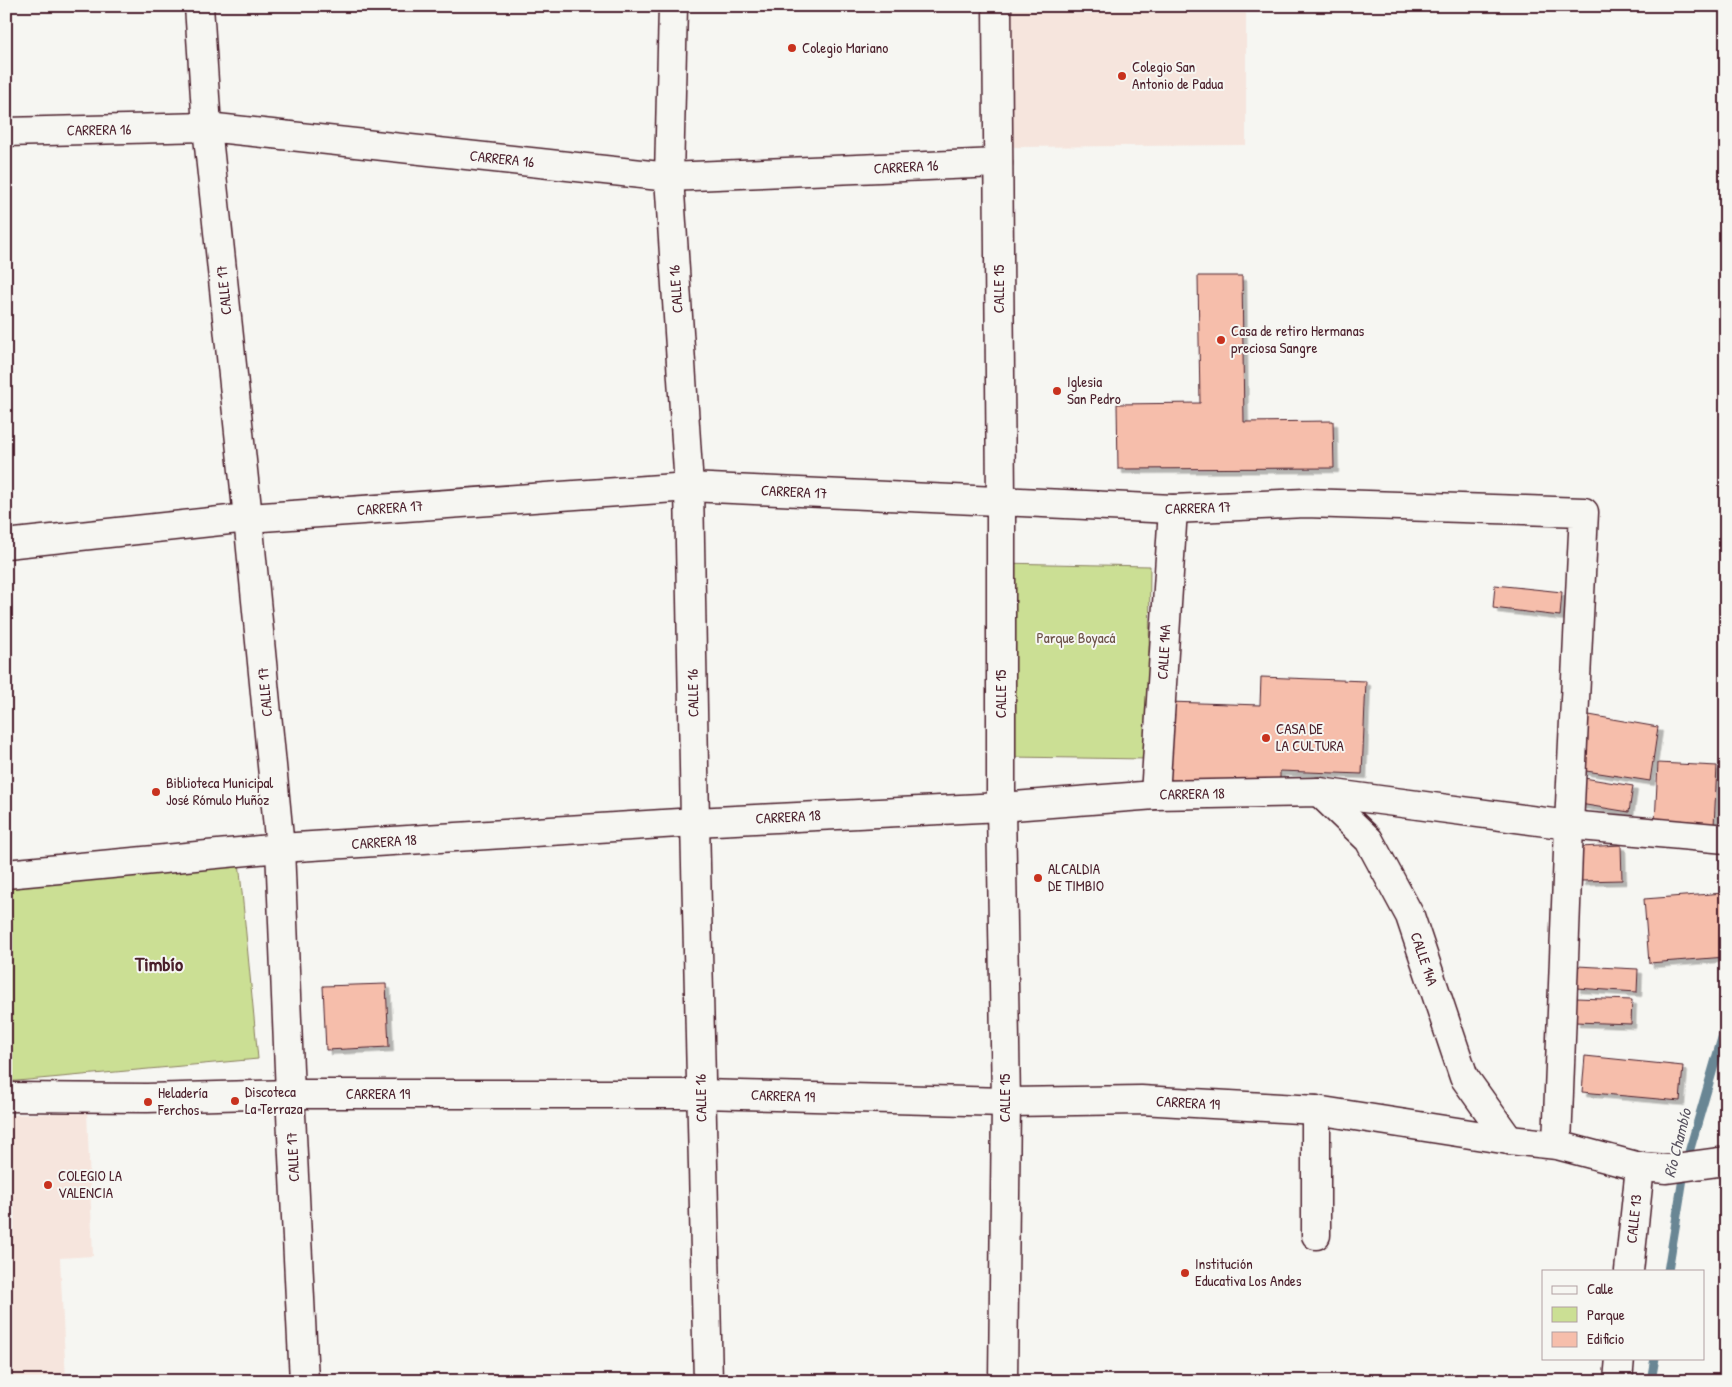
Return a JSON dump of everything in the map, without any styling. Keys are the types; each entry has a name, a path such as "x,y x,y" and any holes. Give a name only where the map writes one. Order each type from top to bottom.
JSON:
{"street":[{"name":"CALLE 17","path":"198,6 207,128 280,848 304,1381"},
{"name":"CALLE 16","path":"673,6 669,177 689,487 694,822 708,1381"},
{"name":"CALLE 15","path":"997,6 1001,502 1001,807 1006,1102 1003,1381"},
{"name":"CARRERA 16","path":"6,132 207,128 669,177 998,162"},
{"name":"CARRERA 17","path":"6,544 248,518 689,487 1173,509 1304,503 1584,512 1569,825"},
{"name":"CALLE 14A","path":"1155,795 1173,509"},
{"name":"CARRERA 18","path":"6,874 280,848 694,822 1001,807 1155,795 1319,792 1569,825 1726,839"},
{"name":"CALLE 14A","path":"1319,792 1369,840 1410,916 1464,1077 1509,1140"},
{"path":"1557,1145 1569,825"},
{"name":"CARRERA 19","path":"6,1097 147,1098 290,1094 701,1094 1006,1102 1141,1100 1316,1110 1509,1140 1557,1145 1640,1167 1667,1169 1714,1163"},
{"path":"1316,1110 1316,1235"},
{"name":"CALLE 13","path":"1629,1270 1640,1167"},
{"path":"1618,1381 1620,1360"}],"shaded area":[{"name":"Colegio San Antonio de Padua","path":"998,6 1246,6 1246,145 999,147"},
{"name":"COLEGIO LA VALENCIA","path":"87,1112 93,1256 60,1258 66,1381 6,1381 6,1115"}],"green space":[{"name":"Parque Boyacá","path":"999,563 1150,566 1148,759 1010,757"},
{"path":"239,861 258,1059 6,1082 6,882"}],"building":[{"name":"Casa de retiro Hermanas preciosa Sangre","path":"1198,276 1242,276 1244,422 1333,421 1334,468 1118,469 1117,404 1200,403"},
{"path":"1495,585 1562,592 1560,616 1493,608"},
{"name":"CASA DE LA CULTURA","path":"1261,677 1366,681 1362,774 1280,771 1280,785 1167,780 1169,702 1260,705"},
{"path":"1589,715 1658,727 1650,781 1580,770"},
{"path":"1658,763 1717,766 1714,826 1655,823"},
{"path":"1725,768 1726,826 1722,826"},
{"path":"1584,778 1633,786 1629,812 1580,804"},
{"path":"1621,845 1622,880 1581,881 1579,847"},
{"path":"1724,893 1726,957 1649,963 1644,899"},
{"path":"1577,966 1638,969 1637,992 1576,988"},
{"path":"386,984 389,1047 326,1050 323,986"},
{"path":"1576,998 1632,1000 1631,1024 1575,1022"},
{"path":"1585,1056 1683,1066 1680,1101 1582,1092"}],"waterway":[{"name":"Río Chambío","path":"1668,1270 1685,1166 1726,1024"},
{"name":"Río Chambío","path":"1651,1381 1655,1360"}],"place":[{"name":"Colegio Mariano","path":"792,48"},
{"name":"Colegio San Antonio de Padua","path":"1122,76"},
{"name":"Casa de retiro Hermanas preciosa Sangre","path":"1221,340"},
{"name":"Iglesia San Pedro","path":"1057,391"},
{"name":"CASA DE LA CULTURA","path":"1266,738"},
{"name":"Biblioteca Municipal José Rómulo Muñoz","path":"156,792"},
{"name":"ALCALDIA DE TIMBIO","path":"1038,878"},
{"name":"Discoteca La Terraza","path":"235,1101"},
{"name":"Heladería Ferchos","path":"148,1102"},
{"name":"COLEGIO LA VALENCIA","path":"48,1185"},
{"name":"Institución Educativa Los Andes","path":"1185,1273"}],"district":[{"name":"Timbío","path":"159,964"}]}
